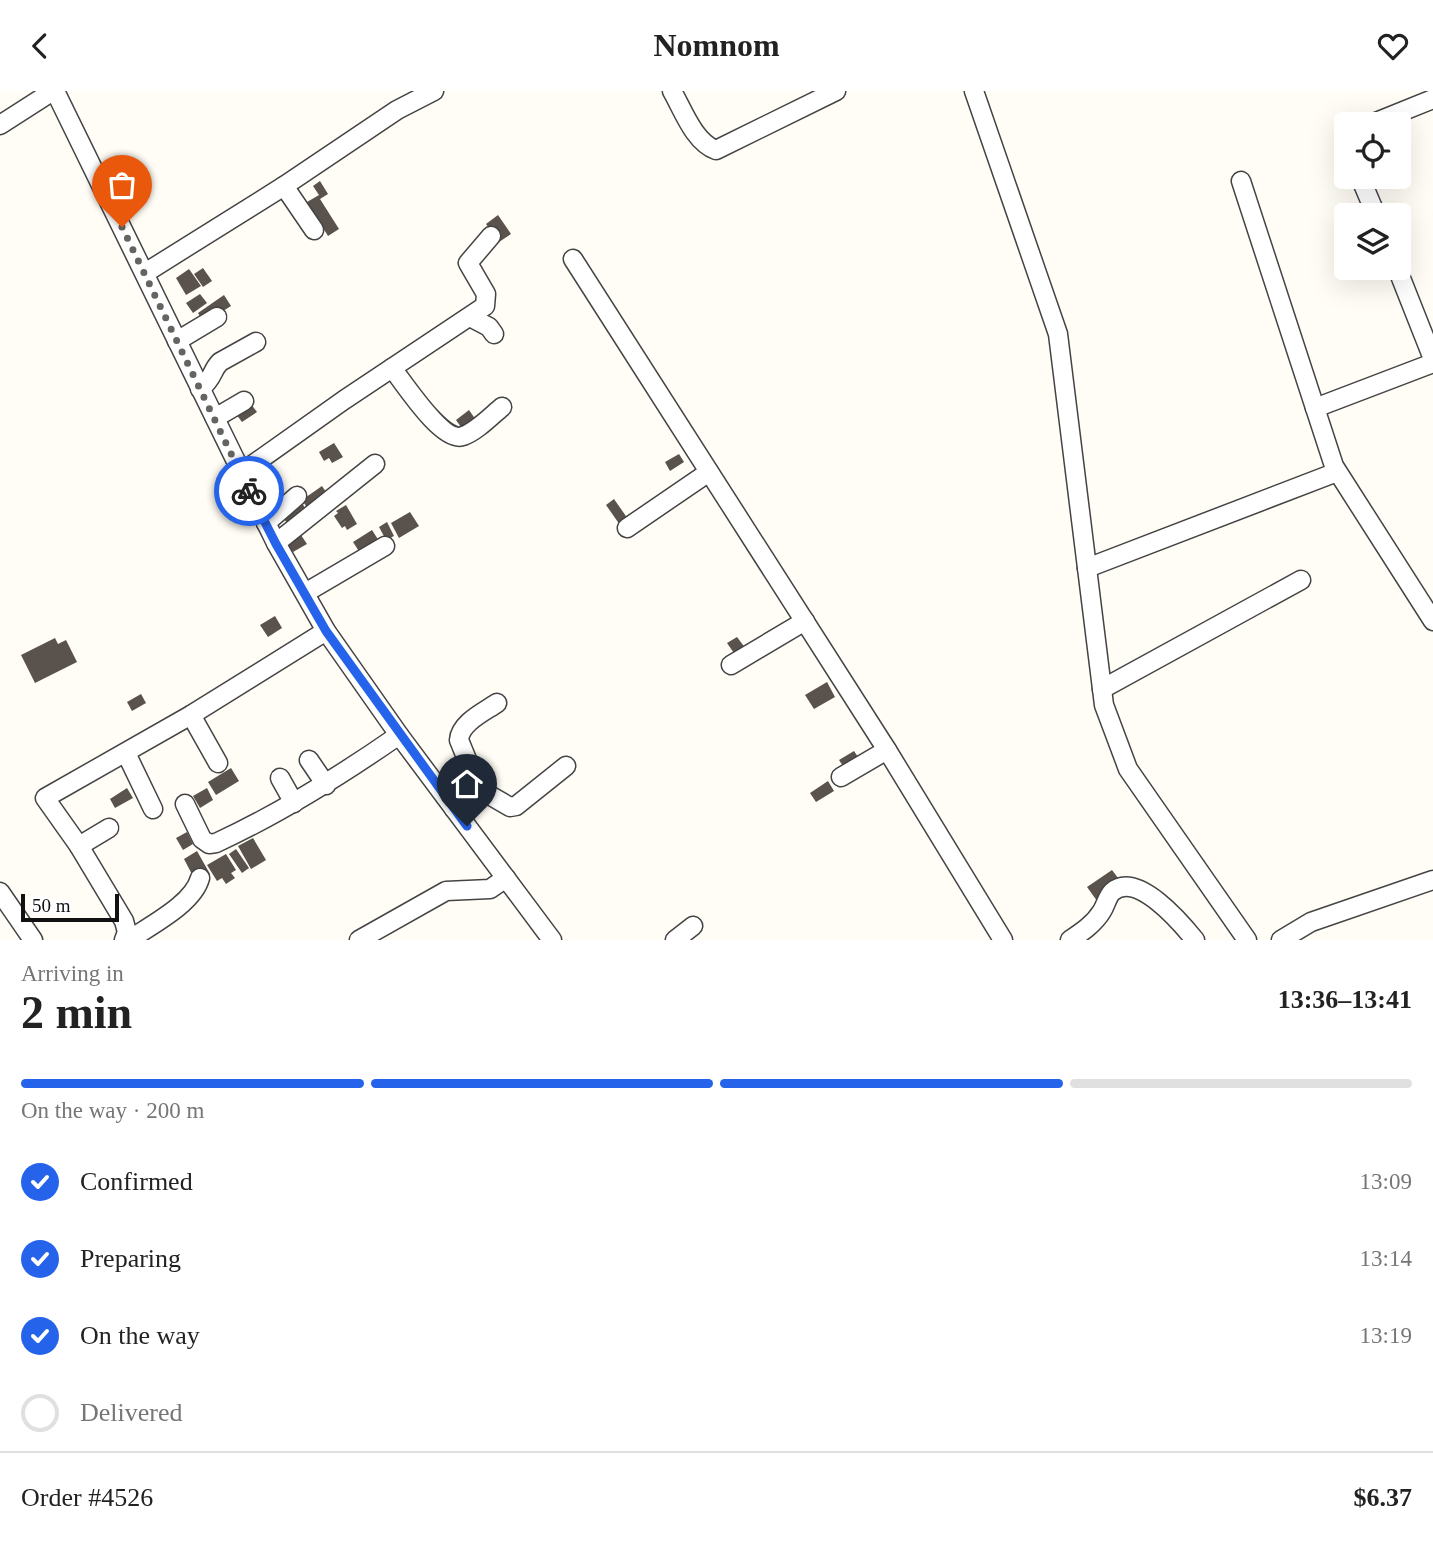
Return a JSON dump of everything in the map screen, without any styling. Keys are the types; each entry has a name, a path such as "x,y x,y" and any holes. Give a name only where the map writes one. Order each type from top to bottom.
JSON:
{"street":[{"path":"0,125 54,91 276,544 326,631 399,735 552,940"},
{"path":"145,273 284,186 397,110 434,91"},
{"path":"672,91 700,139 716,150 836,91"},
{"path":"974,91 1058,334 1104,705 1128,769 1247,940"},
{"path":"1401,112 1433,99"},
{"path":"1241,181 1337,472 1433,621"},
{"path":"284,186 314,230"},
{"path":"241,473 485,306 487,300 482,285 468,263 491,236"},
{"path":"573,259 887,750 1003,940"},
{"path":"1315,408 1433,361 1401,280"},
{"path":"177,341 217,317"},
{"path":"470,317 489,327 494,334"},
{"path":"201,389 213,377 215,366 256,342"},
{"path":"392,368 435,423 451,437 461,438 470,433 502,407"},
{"path":"215,418 244,401"},
{"path":"276,544 375,464"},
{"path":"628,528 709,472"},
{"path":"1087,568 1337,472"},
{"path":"266,523 297,496"},
{"path":"305,593 385,546"},
{"path":"1102,689 1301,580"},
{"path":"731,665 805,621"},
{"path":"126,940 124,921 79,846 45,797 191,715 326,631"},
{"path":"497,703 463,727 459,734 479,789 510,807 516,806 566,766"},
{"path":"191,715 218,763"},
{"path":"185,804 202,839 209,845 216,843 267,819 326,785 399,735"},
{"path":"841,777 887,750"},
{"path":"126,753 153,809"},
{"path":"309,760 326,785"},
{"path":"280,778 294,803"},
{"path":"454,809 479,789"},
{"path":"79,846 109,828"},
{"path":"126,940 186,901 198,887 200,878"},
{"path":"359,940 446,891 490,889 506,878"},
{"path":"1281,940 1311,922 1433,880"},
{"path":"1070,940 1094,921 1111,893 1119,888 1130,888 1143,892 1167,908 1195,940"},
{"path":"0,892 33,940"},
{"path":"675,940 692,926"}],"building":[{"path":"320,181 328,194 320,199 339,229 328,236 307,202 319,195 313,186"},
{"path":"498,215 511,234 499,242 486,224"},
{"path":"203,268 212,281 203,287 194,274"},
{"path":"189,269 201,286 186,295 176,278"},
{"path":"200,294 207,303 193,313 186,303"},
{"path":"224,295 231,306 204,323 198,313"},
{"path":"248,400 257,412 242,422 233,410"},
{"path":"469,410 476,420 463,430 456,420"},
{"path":"334,443 343,457 332,463 329,458 324,461 319,452"},
{"path":"679,454 684,462 670,471 665,462"},
{"path":"322,486 328,495 308,509 302,500"},
{"path":"614,499 628,519 620,525 606,505"},
{"path":"300,500 309,514 289,526 280,513"},
{"path":"346,505 357,524 347,530 345,526 342,528 334,516 338,513 336,511"},
{"path":"410,512 419,526 399,538 391,523"},
{"path":"387,522 394,536 386,540 379,527"},
{"path":"372,530 381,544 362,556 353,542"},
{"path":"301,535 307,544 293,552 287,543"},
{"path":"275,616 282,628 268,637 260,625"},
{"path":"737,637 746,649 736,656 727,643"},
{"path":"55,638 58,644 66,640 77,662 35,683 21,655"},
{"path":"827,682 835,697 814,709 805,695"},
{"path":"141,694 146,703 132,711 127,702"},
{"path":"854,751 860,760 845,769 839,760"},
{"path":"231,768 239,781 216,795 208,782"},
{"path":"828,781 834,791 816,802 810,793"},
{"path":"127,788 133,798 115,808 110,799"},
{"path":"207,788 213,800 200,808 193,796"},
{"path":"187,832 193,844 183,850 176,838"},
{"path":"253,838 266,860 251,869 238,846"},
{"path":"236,849 249,868 242,873 229,854"},
{"path":"197,851 210,874 196,882 184,859"},
{"path":"226,854 236,870 231,873 235,878 226,884 222,878 217,881 207,865"},
{"path":"1112,870 1125,887 1100,905 1087,887"}],"way so far":[{"path":"122,227 249,491"}],"route":[{"path":"249,491 326,631 467,826"}]}
